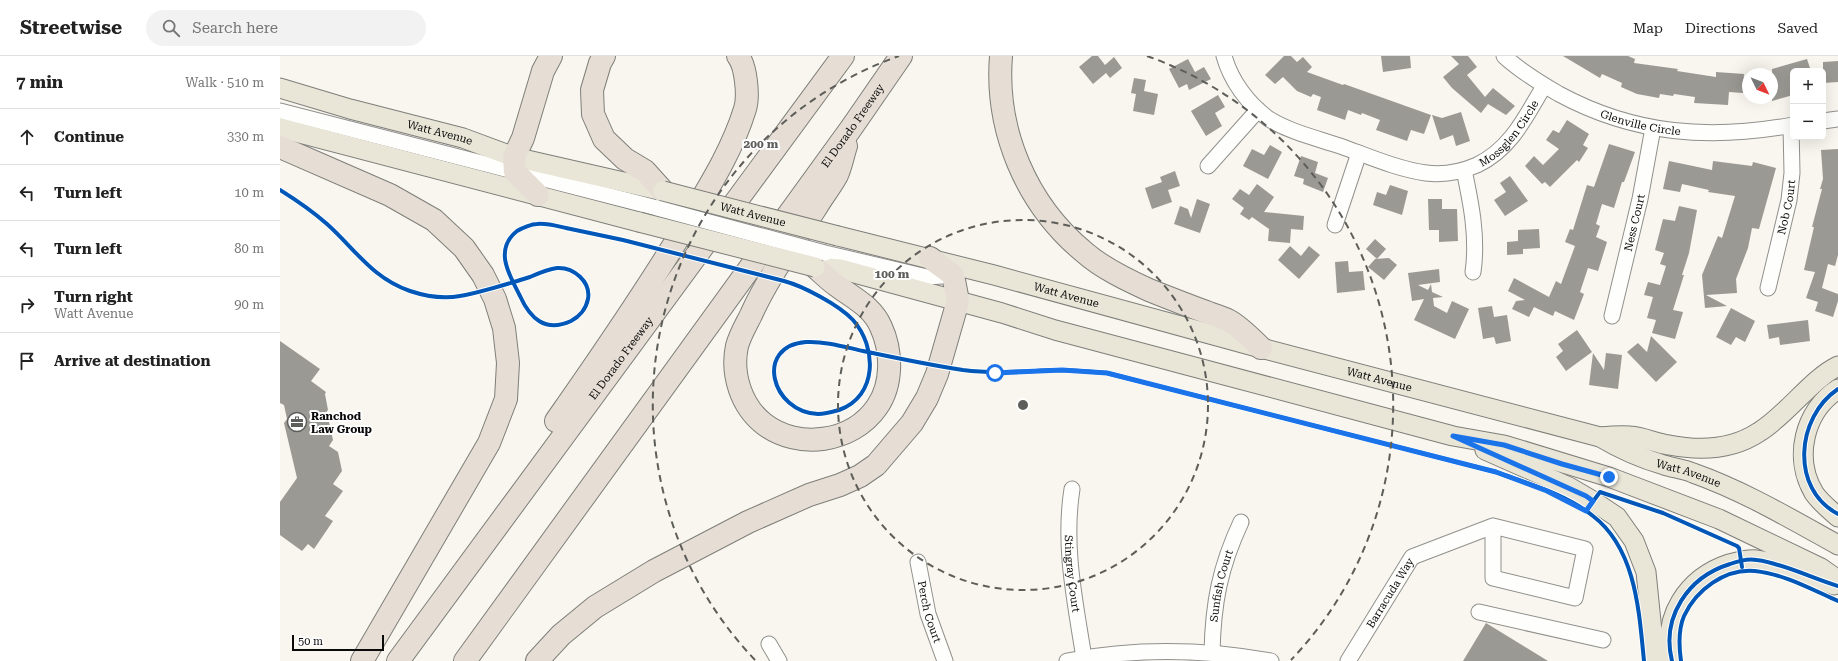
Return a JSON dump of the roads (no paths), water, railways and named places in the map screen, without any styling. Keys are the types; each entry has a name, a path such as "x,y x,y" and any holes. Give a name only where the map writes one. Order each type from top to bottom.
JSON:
{"highway":[{"path":"538,195 515,165 542,71 551,56"},
{"path":"604,56 600,63 592,90 593,114 604,139 626,159 645,171 660,200"},
{"path":"391,661 405,636 585,379 662,266 728,154 746,107 746,80 741,60 738,56"},
{"name":"El Dorado Freeway","path":"398,661 843,56"},
{"name":"El Dorado Freeway","path":"465,661 852,127 901,56"},
{"path":"1001,56 1000,75 1003,112 1012,146 1022,173 1037,199 1061,230 1084,253 1113,272 1149,290 1230,322 1261,348"},
{"path":"820,260 836,285 855,297 868,309 881,325 889,355 886,386 877,407 861,423 841,434 818,440 802,439 772,429 756,418 744,401 738,384 736,362 737,346 759,296 837,174 852,127"},
{"path":"280,147 390,195 434,220 464,248 483,275 495,299 504,328 508,363 506,399 489,443 362,661"},
{"path":"537,661 561,635 595,607 654,571 748,522 809,495 840,485 860,476 876,465 912,423 927,398 940,364 958,302 953,276 929,268"}],"main road":[{"name":"Watt Avenue","path":"280,88 463,138 515,165 660,200 838,236 929,268 994,275 1261,348 1600,436 1625,452 1664,465 1692,472 1736,491 1792,519 1838,545"},
{"path":"280,128 639,222 820,260 840,269 1002,313 1055,330 1453,436 1504,445 1562,464 1609,477 1719,519 1821,568 1838,580"},
{"path":"1600,436 1632,436 1669,445 1698,449 1730,446 1759,433 1785,413 1808,389 1832,369 1838,366"},
{"path":"1838,389 1823,401 1814,413 1806,433 1803,455 1807,474 1814,493 1838,517"},
{"path":"1453,436 1569,487 1593,501 1617,518 1634,542 1646,572 1655,661"},
{"path":"1672,661 1670,651 1670,631 1676,609 1690,587 1717,568 1740,561 1756,559 1784,566 1838,586"}],"street":[{"name":"Mossglen Circle","path":"1224,56 1239,89 1258,110 1270,119 1287,128 1411,170 1422,172 1445,173 1464,170 1492,156 1506,145 1517,132 1544,86"},
{"name":"Glenville Circle","path":"1504,56 1544,86 1574,102 1606,115 1653,128 1684,133 1719,134 1742,133 1790,125"},
{"path":"1208,166 1258,110"},
{"path":"280,111 515,165"},
{"path":"1826,121 1838,119"},
{"name":"Ness Court","path":"1612,316 1640,199 1653,128"},
{"name":"Nob Court","path":"1768,288 1789,200 1792,173 1792,140"},
{"path":"1335,225 1359,153"},
{"name":"Mossglen Circle","path":"1464,170 1474,230 1475,251 1473,272"},
{"path":"660,200 820,260 929,268 958,302"},
{"path":"953,276 994,275"},
{"name":"Stingray Court","path":"1072,489 1068,527 1068,555 1084,658"},
{"name":"Sunfish Court","path":"1212,653 1216,593 1223,567 1242,522"},
{"path":"1493,526 1585,549 1575,598 1493,578 1493,526"},
{"name":"Barracuda Way","path":"1348,661 1412,557 1493,526"},
{"name":"Perch Court","path":"918,562 928,614 945,661"},
{"path":"1479,612 1603,640"},
{"path":"769,644 779,661"},
{"path":"1067,661 1148,652 1212,653 1271,661"}],"place":[{"name":"Ranchod Law Group","path":"297,422"}]}
